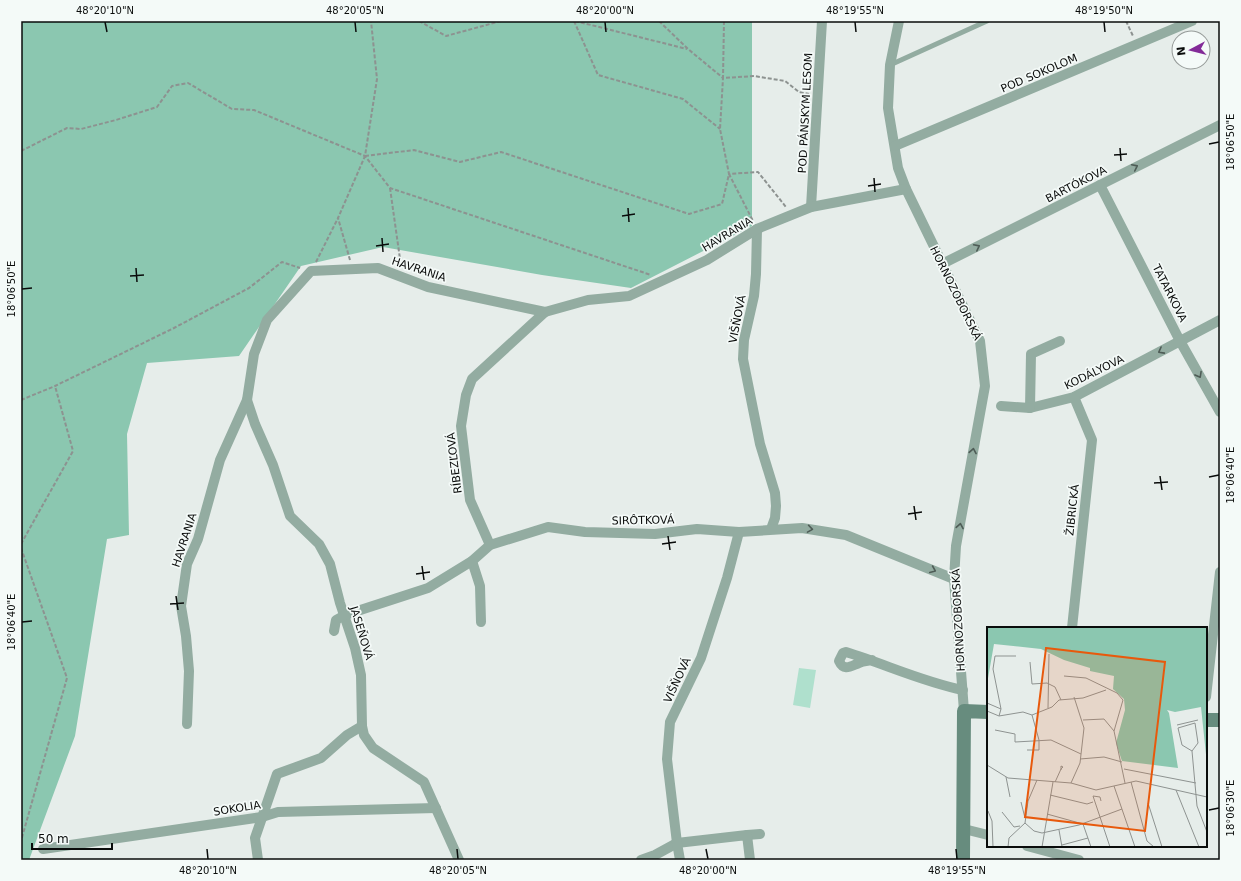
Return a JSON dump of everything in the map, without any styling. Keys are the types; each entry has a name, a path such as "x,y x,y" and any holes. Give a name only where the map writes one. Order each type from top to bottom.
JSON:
{"street":[{"name":"POD PÁNSKYM LESOM","path":"811,207 822,21"},
{"name":"HORNOZOBORSKÁ","path":"899,21 890,65 888,108 898,168 906,189 980,341 985,386 956,546 954,579 964,711 963,860"},
{"name":"POD SOKOLOM","path":"895,146 1192,21"},
{"name":"BARTÓKOVA","path":"942,264 1220,125"},
{"name":"TATARKOVA","path":"1100,185 1180,341 1220,412"},
{"name":"HAVRANIA","path":"187,724 189,672 186,636 181,606 187,564 198,539 220,460 247,400 254,354 267,320 311,271 378,268 428,287 545,312 588,300 629,296 707,260 757,229 811,207 906,189"},
{"name":"VIŠŇOVÁ","path":"757,229 756,282 744,340 743,359 760,444 775,493 775,518 771,529"},
{"name":"RÍBEZĽOVÁ","path":"490,545 470,500 461,426 466,395 472,379 545,312"},
{"name":"KODÁLYOVA","path":"1001,406 1030,408 1074,397 1220,320"},
{"path":"1030,408 1031,354 1060,341"},
{"name":"ŽIBRICKÁ","path":"1072,627 1092,440 1074,397"},
{"name":"JASEŇOVÁ","path":"247,400 255,424 273,464 290,516 319,544 330,564 340,603 355,648 361,675 362,726 364,735 373,748 424,782 459,860"},
{"name":"SIRÔTKOVÁ","path":"345,615 428,588 472,561 490,545 548,527 586,532 655,534 697,529 739,532 802,528 846,535 954,579"},
{"name":"VIŠŇOVÁ","path":"680,860 667,760 670,722 701,658 727,578 739,532"},
{"path":"472,561 480,586 481,622"},
{"path":"1207,688 1220,572"},
{"path":"334,632 336,620 345,615"},
{"name":"HORNOZOBORSKÁ","path":"872,660 948,687 963,690"},
{"path":"964,711 987,712"},
{"path":"1207,720 1220,720"},
{"path":"258,860 256,838 277,774 321,758 347,736 362,726"},
{"name":"SOKOLIA","path":"43,849 262,817 278,812 436,808"},
{"path":"964,829 987,835"},
{"path":"641,860 677,843 760,834"},
{"path":"747,835 750,860"},
{"path":"1031,847 1079,860"}],"lane":[{"path":"890,65 987,21"}],"path":[{"path":"21,400 55,386 174,328 249,288 282,262 311,271 338,218 365,156 377,78 371,21"},
{"path":"419,21 446,36 501,21"},
{"path":"574,21 688,49"},
{"path":"574,21 598,75 683,99 720,129"},
{"path":"659,21 688,49 723,78 754,76 785,81 799,92 818,96"},
{"path":"724,21 720,129 729,174 757,229"},
{"path":"1126,21 1137,45"},
{"path":"21,151 67,128 81,129 157,107 172,86 188,83 232,109 254,110 365,156 414,150 460,162 501,152 689,214 722,204 729,174"},
{"path":"365,156 390,188 402,277"},
{"path":"729,174 758,172 792,214"},
{"path":"390,188 665,280"},
{"path":"338,218 353,269"},
{"path":"21,544 73,451 55,386"},
{"path":"21,548 67,678 21,841"}],"green space":[{"path":"21,21 752,21 752,226 631,288 542,275 383,247 301,266 239,356 147,363 127,434 129,535 107,539 75,736 29,860 21,860"},
{"path":"799,668 816,670 810,708 793,705"}]}
